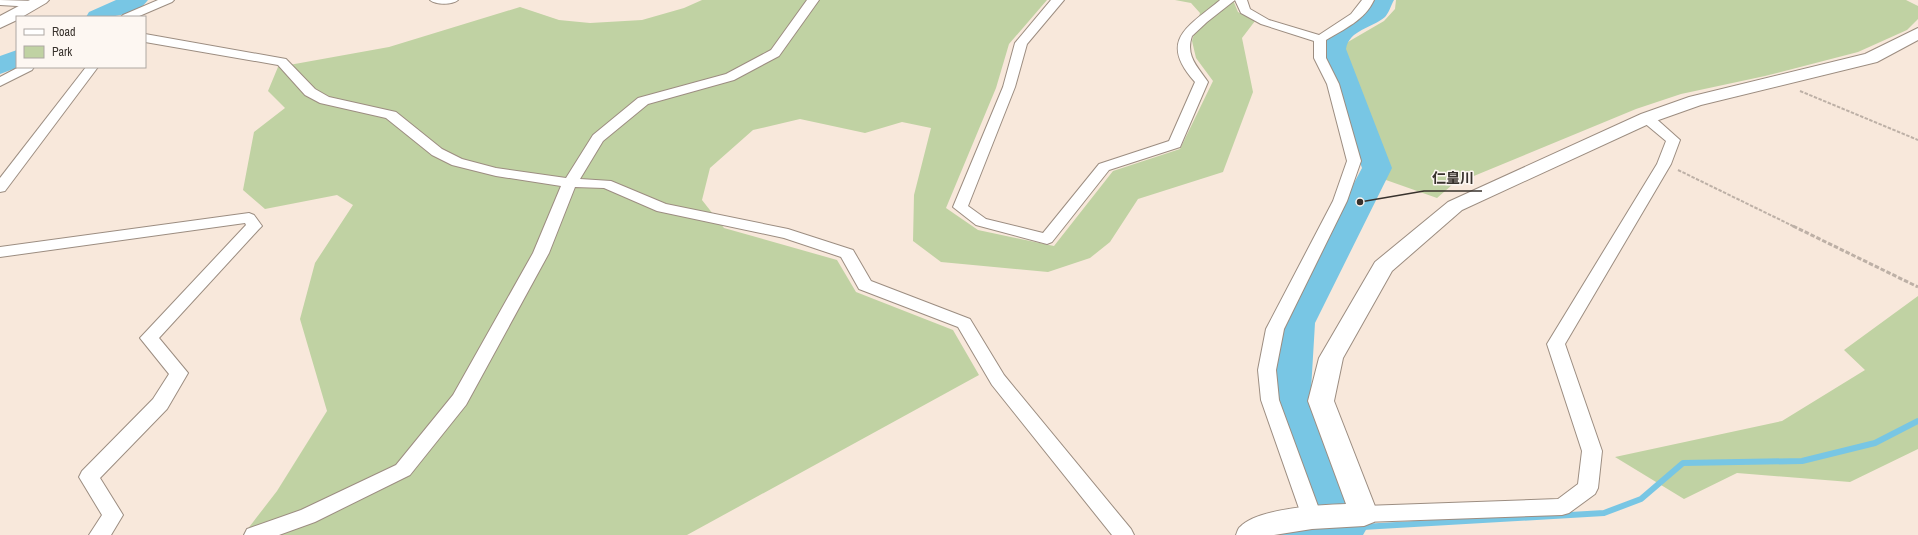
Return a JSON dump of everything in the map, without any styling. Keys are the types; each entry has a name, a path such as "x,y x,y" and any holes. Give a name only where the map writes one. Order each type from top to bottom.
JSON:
{"street":[{"path":"129,16 168,0"},
{"path":"436,0 452,0"},
{"path":"254,535 308,516 403,470 460,400 541,253 570,183 598,138 642,101 730,78 775,53 813,0"},
{"path":"1058,0 1052,5 1021,43 1008,87 960,208 981,222 1047,239 1104,167 1175,144 1202,82 1194,74 1183,51 1186,35 1223,3 1230,0"},
{"path":"1241,0 1245,11 1264,22 1320,39"},
{"path":"1320,39 1356,15 1367,6 1368,0"},
{"path":"0,2 37,2"},
{"path":"0,23 37,2"},
{"path":"1364,514 1321,401 1331,358 1384,267 1455,206 1646,118 1695,101 1871,58 1918,34"},
{"path":"146,38 282,62 310,92 325,100 391,115 437,152 457,162 496,172 570,183 606,184 662,208 788,234 847,254 865,285 964,323 998,380 1124,535"},
{"path":"1312,517 1270,400 1267,370 1275,329 1340,201 1354,161 1333,84 1320,58 1320,39"},
{"path":"0,82 26,68"},
{"path":"0,188 91,68"},
{"path":"1250,535 1269,524 1312,517 1562,507 1588,488 1592,451 1556,344 1664,164 1673,140 1646,118"},
{"path":"0,252 249,218 254,226 148,338 179,373 160,404 90,477 113,515 99,535"}],"path":[{"path":"1778,81 1918,140"},
{"path":"1664,164 1918,287"}],"green space":[{"path":"702,0 1047,0 1009,44 996,88 946,208 978,230 1054,246 1113,171 1180,149 1213,81 1196,58 1192,41 1200,13 1191,3 1175,0 1233,0 1238,12 1255,21 1242,38 1253,92 1223,172 1138,199 1110,242 1090,258 1048,272 941,262 913,241 914,195 931,128 902,122 865,133 800,119 753,130 710,168 702,200 724,228 837,260 856,292 953,330 979,375 687,535 243,535 277,491 327,411 300,319 315,263 353,205 337,195 265,209 243,190 254,132 285,108 268,91 278,67 389,47 520,7 559,20 590,23 642,20 684,8"},
{"path":"1396,0 1906,0 1918,6 1918,19 1907,30 1858,52 1765,76 1681,94 1636,109 1452,185 1437,198 1386,180 1341,46 1384,21 1395,9"},
{"path":"1918,296 1918,449 1850,482 1737,473 1684,499 1615,457 1782,421 1865,370 1844,350"}],"waterway":[{"path":"100,16 136,0"},
{"path":"1331,500 1292,390 1297,323 1377,168 1333,49 1335,39 1352,25 1376,12 1382,0"},
{"path":"0,66 16,58"},
{"path":"1345,528 1604,513 1641,499 1683,463 1802,461 1875,443 1918,421"},
{"path":"1301,535 1345,528"}],"place":[{"name":"仁皇川","path":"1360,202"}]}
